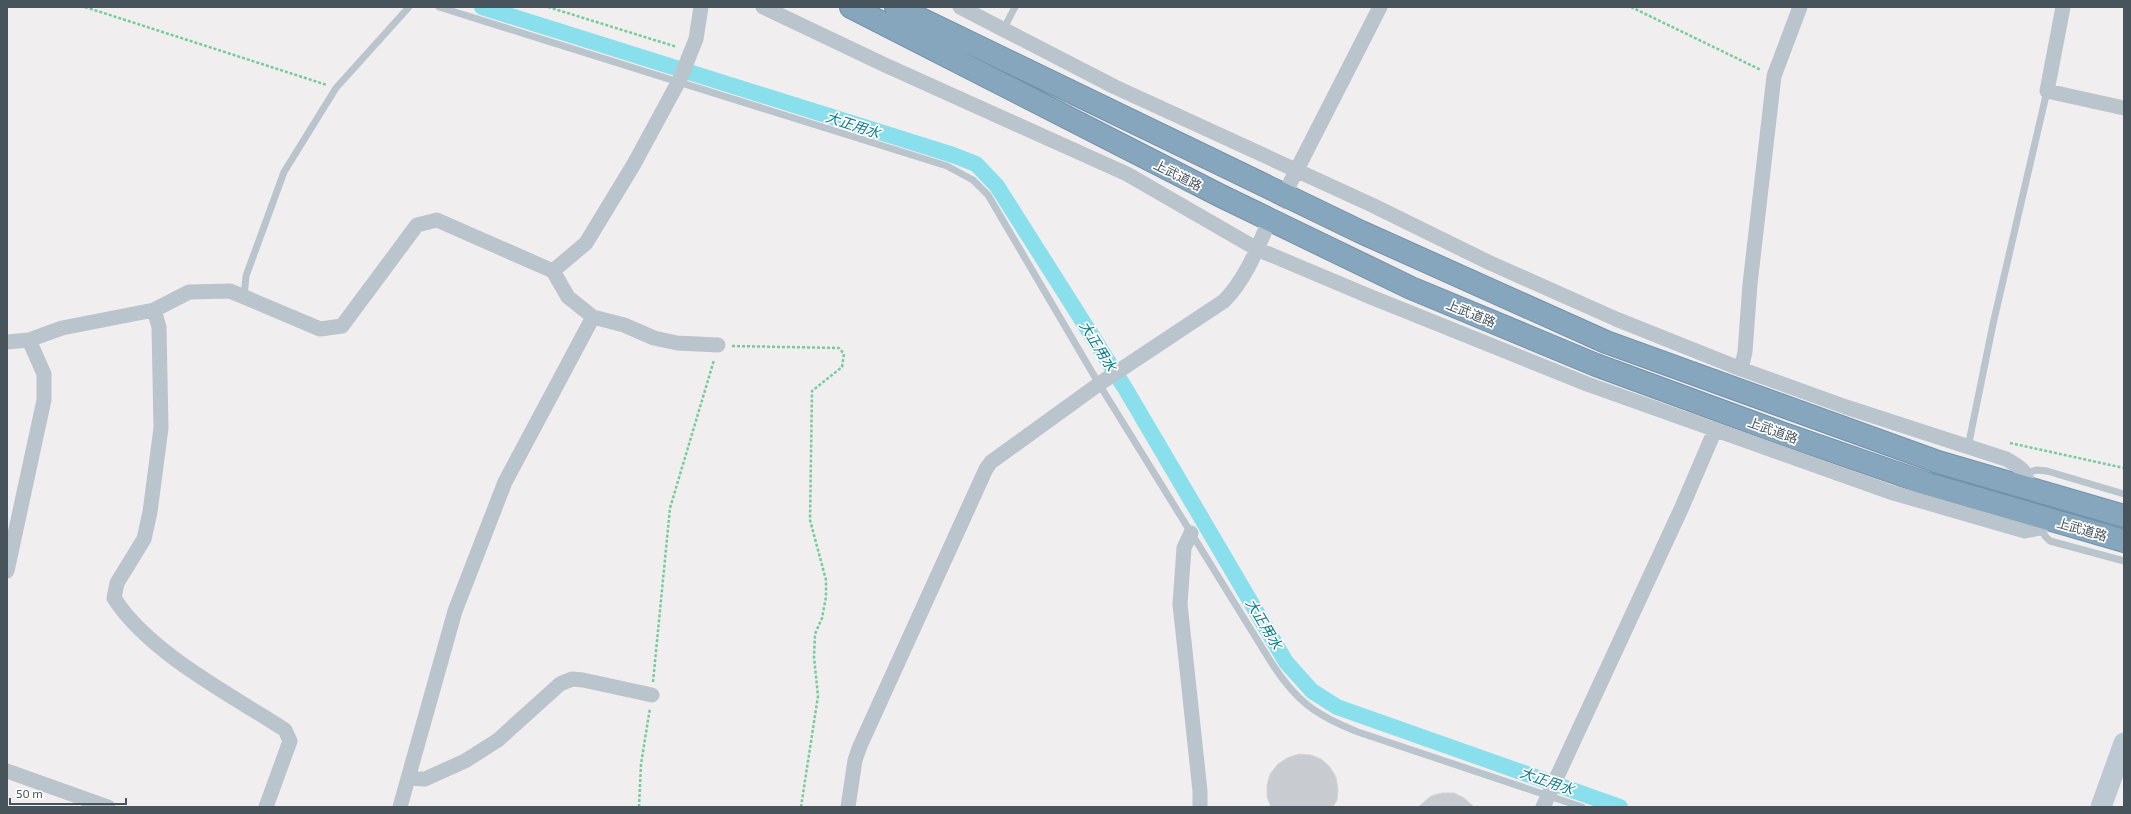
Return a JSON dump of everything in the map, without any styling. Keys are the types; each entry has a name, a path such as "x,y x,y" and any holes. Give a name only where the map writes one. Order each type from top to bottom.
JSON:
{"highway":[{"name":"上武道路","path":"850,7 1221,196 1411,288 1596,364 1781,434 2043,523 2124,542"},
{"name":"上武道路","path":"896,7 1362,232 1606,342 1938,462 2026,481 2124,516"}],"street":[{"path":"553,271 586,243 601,221 679,81 696,39 701,7"},
{"path":"763,7 885,65 1128,174 1257,249 1371,297 1587,384 1897,494 2025,531 2043,523"},
{"path":"960,7 1115,87 1524,278 1616,319 1741,369 1846,407 2006,459 2017,464 2026,481"},
{"path":"1290,185 1380,7"},
{"path":"1741,369 1745,352 1750,284 1774,76 1800,7"},
{"path":"2063,7 2047,91 2124,108"},
{"path":"7,342 29,340 62,328 154,310 189,292 230,291 320,329 342,326 417,225 436,220 553,271 568,297 593,317 624,325 654,338 677,343 718,345"},
{"path":"848,807 855,760 860,746 986,469 995,457 1102,382 1224,301 1234,290 1257,249 1267,226"},
{"path":"154,310 159,327 161,428 150,512 144,539 117,582 114,598 124,614 165,652 284,730 290,741 266,807"},
{"path":"400,807 455,611 505,482 593,317"},
{"path":"7,571 44,400 44,374 29,340"},
{"path":"1549,800 1559,771 1682,507 1715,430"},
{"path":"1191,534 1184,548 1180,604 1200,791 1200,807"},
{"path":"408,778 425,779 465,761 498,740 560,684 572,679 584,680 652,695"},
{"path":"2101,807 2124,744"},
{"path":"7,771 108,807"}],"lane":[{"path":"244,297 246,276 284,172 336,88 409,7"},
{"path":"439,7 947,166 973,180 988,195 1102,382 1191,534 1284,683 1304,704 1330,721 1358,732 1549,800 1582,807"},
{"path":"1003,30 1015,7"},
{"path":"1968,447 1993,324 2047,91"},
{"path":"2026,481 2037,470 2124,494"},
{"path":"2043,523 2044,536 2050,541 2124,561"}],"path":[{"path":"85,7 336,88"},
{"path":"548,7 689,56"},
{"path":"1631,7 1774,76"},
{"path":"639,807 641,764 652,695 670,508 718,345 839,348 844,354 842,367 812,391 810,520 826,580 826,592 822,618 815,634 814,657 818,696 801,807"},
{"path":"2009,443 2124,468"}],"building":[{"path":"1299,754 1311,755 1321,759 1330,767 1336,777 1338,789 1337,800 1333,807 1271,807 1267,797 1267,785 1270,774 1278,764 1287,758"},
{"path":"1442,793 1454,793 1464,798 1474,807 1418,807 1431,796"}],"waterway":[{"name":"大正用水","path":"482,7 953,155 976,164 997,186 1125,388 1286,662 1312,691 1337,707 1620,807"}],"tunnel":[{"path":"1267,226 1288,188"}]}
